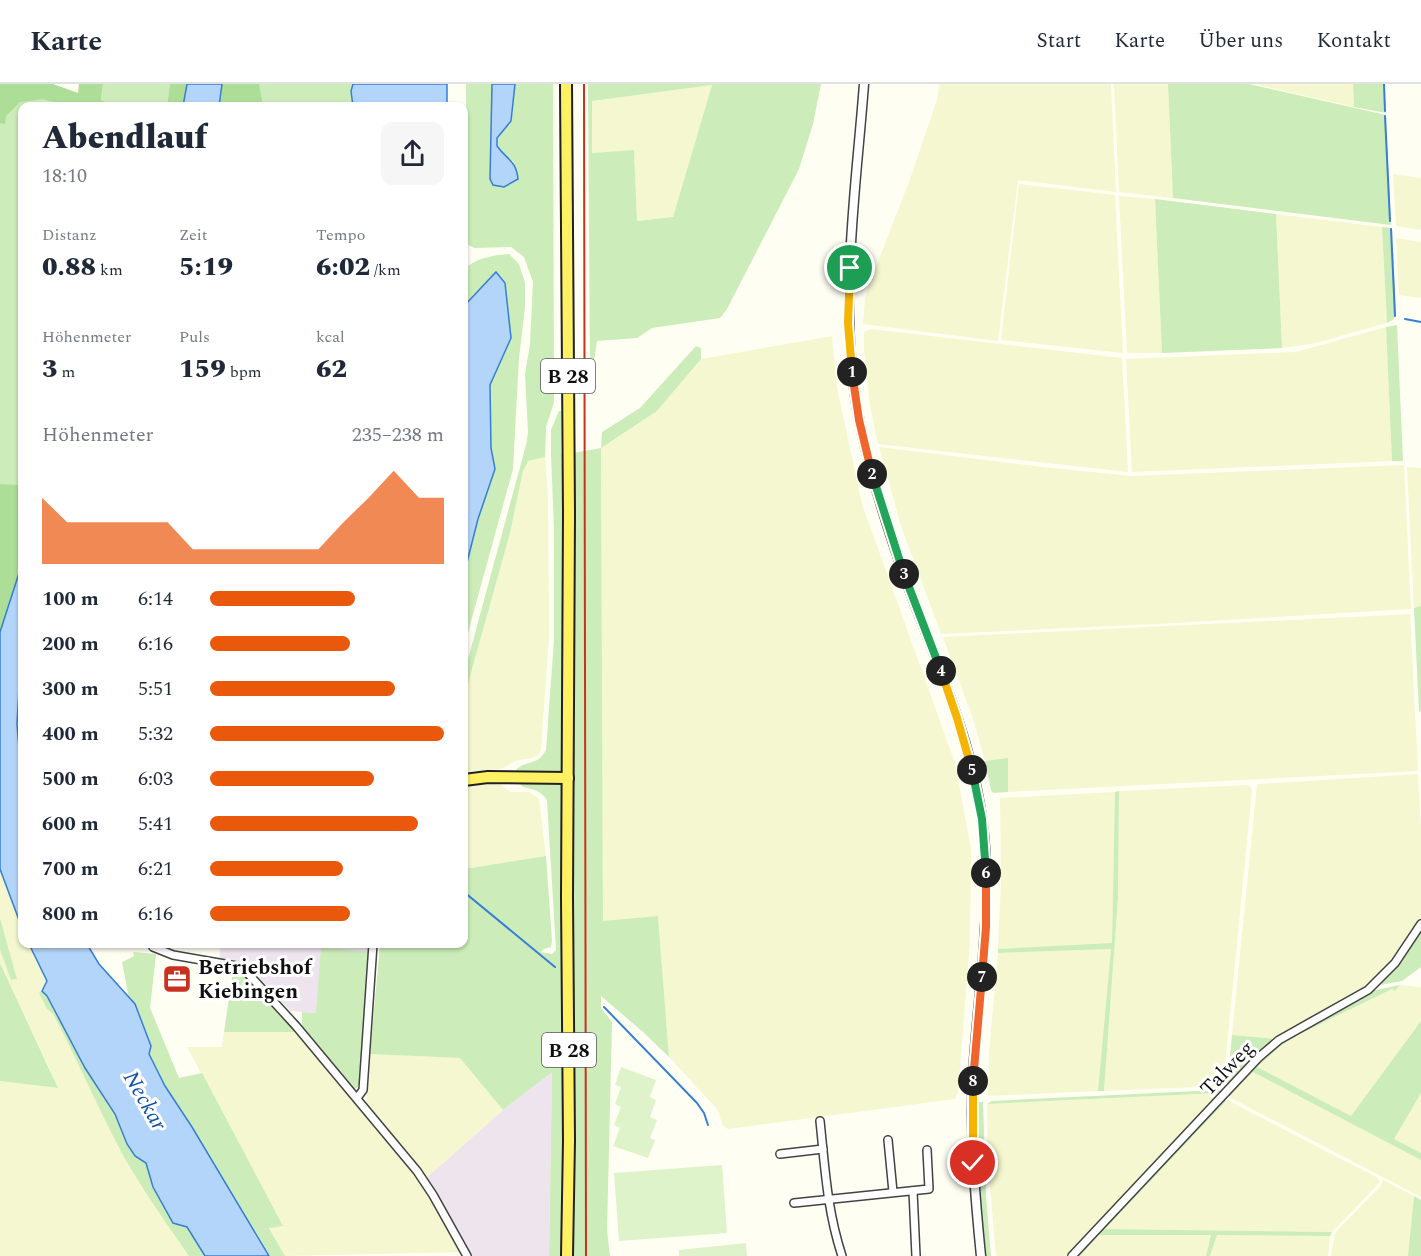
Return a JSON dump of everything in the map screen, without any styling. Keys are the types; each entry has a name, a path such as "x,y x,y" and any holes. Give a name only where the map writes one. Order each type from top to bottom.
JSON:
{"main road":[{"name":"B 28","path":"566,84 569,1140 567,1256"},
{"path":"468,780 488,777 568,778"}],"street":[{"path":"864,84 848,288 850,358 859,420 888,529 949,693 970,760 984,839 987,886 986,927 972,1112 974,1183 981,1256"},
{"name":"Talweg","path":"1072,1256 1258,1058 1279,1040 1368,990 1395,963 1421,924"},
{"path":"153,948 173,955 242,967 263,988 357,1098 422,1178 468,1256"},
{"path":"357,1098 363,1090 374,948"},
{"path":"820,1120 827,1199 832,1227 842,1256"},
{"path":"888,1140 893,1192"},
{"path":"780,1154 823,1149"},
{"path":"794,1203 929,1189 927,1150"},
{"path":"913,1191 916,1256"}],"shaded area":[{"path":"220,948 370,948 370,952 316,1013 290,1011 245,963 219,960"},
{"path":"552,1071 549,1256 472,1256 426,1178 503,1110"}],"green space":[{"path":"0,84 88,102 18,102 18,583 0,627"},
{"path":"0,84 53,84 78,93 79,84 103,84 101,100 106,102 54,102 43,99 18,102 6,116 5,124 0,123"},
{"path":"103,84 170,84 168,102 106,102 101,100"},
{"path":"170,84 187,84 184,102 168,102"},
{"path":"222,84 259,84 262,102 220,102"},
{"path":"227,84 353,84 352,102 224,102"},
{"path":"466,84 492,84 490,179 514,162 497,147 497,138 511,121 515,84 553,84 554,402 546,427 545,457 528,461 523,471 510,533 468,684 468,659 528,433 525,374 530,344 533,282 524,257 511,247 474,248 468,245 468,102 466,102"},
{"path":"588,84 821,84 813,124 799,169 727,309 720,318 652,328 637,338 597,341 590,378","holes":["712,85 673,217 637,221 634,150 592,153 592,101"]},
{"path":"939,84 1111,84 1116,192 1018,180 998,341 863,324 868,287 909,182 937,100"},
{"path":"1114,84 1168,84 1173,198 1119,192"},
{"path":"1168,84 1249,84 1386,115 1391,225 1173,198"},
{"path":"1255,84 1353,84 1354,107"},
{"path":"1353,84 1384,84 1386,113 1354,107"},
{"path":"712,85 673,217 637,221 634,150 592,153 592,101"},
{"path":"1393,174 1421,178 1421,230 1396,226"},
{"path":"1019,184 1115,195 1123,353 1001,340"},
{"path":"1119,196 1155,199 1162,353 1127,353"},
{"path":"1155,199 1276,214 1282,348 1162,353"},
{"path":"1276,214 1382,227 1387,323 1312,344 1282,348"},
{"path":"1382,227 1392,228 1396,311 1394,319 1387,323"},
{"path":"1396,238 1421,242 1421,298 1399,295"},
{"path":"509,254 519,264 525,283 513,469 468,632 468,558 495,469 491,448 490,385 511,338 505,283 496,272 468,302 468,267 484,258"},
{"path":"1397,325 1403,461 1392,461 1386,327"},
{"path":"1386,327 1392,461 1132,472 1126,359 1296,352"},
{"path":"871,329 1122,358 1128,472 878,444 870,405 864,350 864,332"},
{"path":"832,336 837,388 862,504 955,763 971,849 970,941 958,1092 955,1099 728,1129 723,1126 717,1109 669,1057 658,916 603,922 601,448 657,411 701,359"},
{"path":"696,346 701,348 701,359 657,411 601,448 602,432 640,408"},
{"path":"559,411 561,411 562,455 601,448 603,921 658,916 669,1057 601,996 601,1008 612,1022 607,1231 610,1256 549,1256 552,1072 503,1110 460,1058 370,1054 380,948 468,948 468,868 546,856 552,941 551,947 541,952 552,954 556,950 547,800 536,791 523,787 516,770 539,759 546,750 554,640 551,430"},
{"path":"879,447 1131,476 1404,465 1411,609 941,634 901,526"},
{"path":"545,457 548,495 549,636 541,749 538,755 514,761 502,769 468,772 468,684 510,533 523,471 528,461"},
{"path":"1407,467 1421,468 1421,606 1414,608"},
{"path":"0,484 18,485 18,576 0,632"},
{"path":"1421,606 1421,711 1419,712 1414,608"},
{"path":"1410,614 1418,771 1008,792 1008,758 985,761 973,719 943,637"},
{"path":"1008,758 1008,792 993,793 985,761"},
{"path":"1418,774 1421,830 1421,922 1393,962 1367,987 1277,1039 1232,1035 1257,784"},
{"path":"501,785 510,792 529,792 539,799 546,856 468,868 468,786"},
{"path":"1247,785 1252,791 1223,1086 1104,1091 1118,898 1119,791"},
{"path":"1119,791 1118,898 1104,1091 1098,1091 1111,949 998,953 998,949 1112,943 1115,792"},
{"path":"1115,792 1112,944 998,949 1001,881 1000,798"},
{"path":"0,869 18,917 18,948 31,948 46,977 47,985 40,993 47,1009 53,1014 80,1065 123,1154 189,1256 0,1256 0,1081 57,1088 0,963 0,950 11,980 17,979 0,918"},
{"path":"0,918 17,979 11,980 0,950"},
{"path":"1421,928 1421,967 1402,981 1374,986"},
{"path":"321,948 370,952 360,1085 354,1090 302,1028 302,1012 316,1013"},
{"path":"1111,949 1098,1091 988,1096 989,1052 998,953"},
{"path":"133,952 156,954 150,1008 179,1078 202,1073 283,1226 269,1228 285,1256 269,1256 165,1086 149,1054 151,1046 135,1005 129,998 122,962 134,956"},
{"path":"0,963 58,1088 0,1081"},
{"path":"233,971 242,971 261,989 297,1032 224,1032"},
{"path":"1400,985 1421,987 1421,1021 1351,1117 1257,1067 1282,1045 1298,1035 1392,989 1395,991"},
{"path":"1400,985 1395,991 1392,989 1298,1035 1282,1045 1257,1067 1351,1116 1421,1021 1421,1093 1394,1139 1421,1153 1421,1160 1253,1072 1229,1097 1228,1093 1281,1041 1367,992"},
{"path":"42,991 85,1068 115,1114 127,1144 135,1156 146,1163 153,1187 173,1223 187,1227 205,1256 189,1256 123,1155 53,1014 47,1009 39,993"},
{"path":"224,1032 297,1032 415,1173 429,1193 462,1252 285,1256 269,1227 283,1226 187,1047 222,1047"},
{"path":"1232,1035 1277,1039 1227,1085"},
{"path":"370,1054 460,1058 503,1110 426,1178 366,1102"},
{"path":"621,1067 656,1080 650,1097 656,1100 650,1117 657,1120 650,1138 655,1140 648,1158 613,1146 620,1128 614,1125 621,1107 615,1104 621,1087 615,1085"},
{"path":"1253,1072 1421,1160 1421,1197 1229,1097"},
{"path":"1221,1091 1219,1095 1218,1093 987,1104 992,1101"},
{"path":"1218,1093 1219,1095 1069,1256 996,1256 988,1163 987,1104"},
{"path":"1421,1093 1421,1153 1393,1139"},
{"path":"1227,1100 1378,1178 1380,1182 1332,1232 1105,1229"},
{"path":"1227,1100 1105,1229 1332,1232 1330,1236 1217,1235 1210,1256 1206,1256 1211,1235 1099,1235 1080,1256 1076,1256 1220,1102"},
{"path":"976,1102 983,1102 986,1197 991,1256 985,1256 978,1179"},
{"path":"722,1165 727,1233 619,1241 614,1173"},
{"path":"1383,1180 1414,1196 1408,1256 1331,1256 1335,1233 1381,1186"},
{"path":"1414,1196 1421,1200 1421,1256 1408,1256"},
{"path":"1099,1235 1211,1235 1211,1237 1206,1256 1080,1256"},
{"path":"1216,1235 1330,1236 1328,1256 1210,1256"},
{"path":"746,1243 747,1256 679,1256 679,1250"}],"water":[{"path":"187,84 222,84 220,102 184,102"},
{"path":"353,84 447,84 447,102 352,102"},
{"path":"492,84 515,84 511,121 497,138 497,146 513,164 518,179 504,187 493,185 490,179"},
{"path":"496,272 505,283 511,338 490,385 491,448 495,469 468,558 468,302"},
{"path":"18,576 18,917 0,869 0,632"},
{"name":"Neckar","path":"31,948 89,948 99,964 135,1004 151,1046 149,1054 165,1086 269,1256 205,1256 187,1227 173,1223 153,1187 146,1163 135,1156 127,1144 115,1114 85,1068 47,996 42,991 47,981"}],"waterway":[{"path":"1384,84 1385,111"},
{"path":"1385,116 1390,221"},
{"path":"1391,229 1395,316"},
{"path":"1405,319 1421,322"},
{"path":"468,895 555,967"},
{"path":"604,1007 697,1103 708,1125"}],"railway":[{"path":"584,84 586,1256"}],"place":[{"name":"Betriebshof Kiebingen","path":"177,979"}],"route":[{"path":"850,268 848,306 850,358 856,406 864,443 884,516 957,718 970,760 982,819 987,902 972,1112 973,1163"}]}
